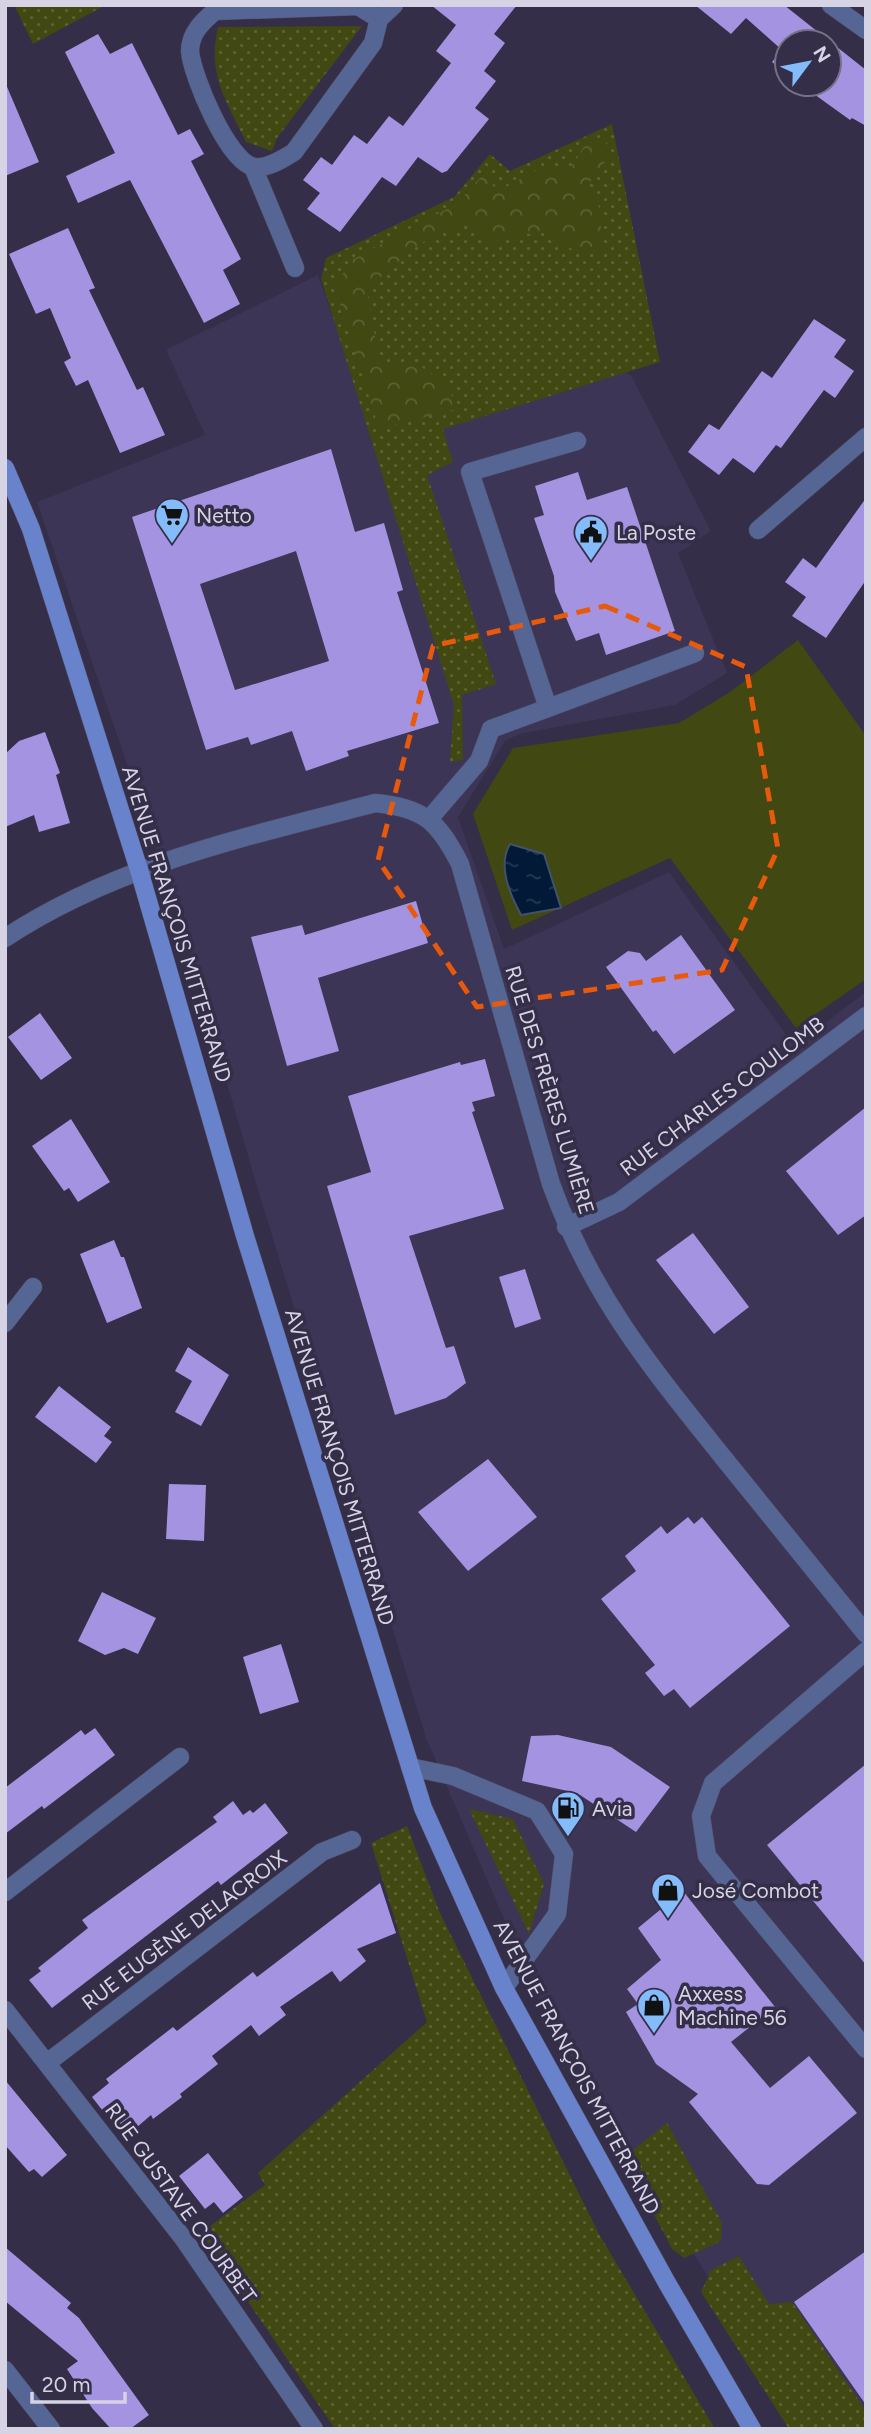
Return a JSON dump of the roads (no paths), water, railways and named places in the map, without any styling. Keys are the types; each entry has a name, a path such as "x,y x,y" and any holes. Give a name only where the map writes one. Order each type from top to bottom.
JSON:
{"main road":[{"name":"AVENUE FRANÇOIS MITTERRAND","path":"5,468 31,529 139,870 245,1237 423,1808 504,1988 667,2283 752,2429"}],"street":[{"path":"253,167 278,163 294,152 373,43 379,19 394,5"},
{"path":"831,5 866,30"},
{"path":"295,268 253,167 235,156 197,82 190,49 198,26 215,11 358,6 379,19"},
{"path":"758,530 866,437"},
{"path":"548,708 470,472 577,441"},
{"path":"5,938 46,911 139,870 375,803 402,806 430,818 479,761 491,729 695,653"},
{"name":"RUE DES FRÈRES LUMIÈRE","path":"430,818 446,836 460,864 551,1184 566,1227 602,1298 640,1354 866,1634"},
{"name":"RUE CHARLES COULOMB","path":"566,1227 619,1202 866,1016"},
{"path":"5,1323 33,1287"},
{"path":"866,1651 713,1783 701,1816 707,1856 866,2049"},
{"path":"5,1892 180,1756"},
{"path":"410,1768 453,1776 537,1811 565,1854 557,1914 504,1988"},
{"name":"RUE EUGÈNE DELACROIX","path":"47,2063 322,1852 352,1840"},
{"name":"RUE GUSTAVE COURBET","path":"5,2010 183,2238 314,2429"},
{"path":"5,2370 51,2429"}],"water":[{"path":"510,844 544,854 561,908 521,915 506,880 505,861"}],"place":[{"name":"Netto","path":"172,545"},
{"name":"La Poste","path":"591,562"},
{"name":"Avia","path":"568,1838"},
{"name":"José Combot","path":"668,1920"},
{"name":"Axxess Machine 56","path":"654,2035"}]}
